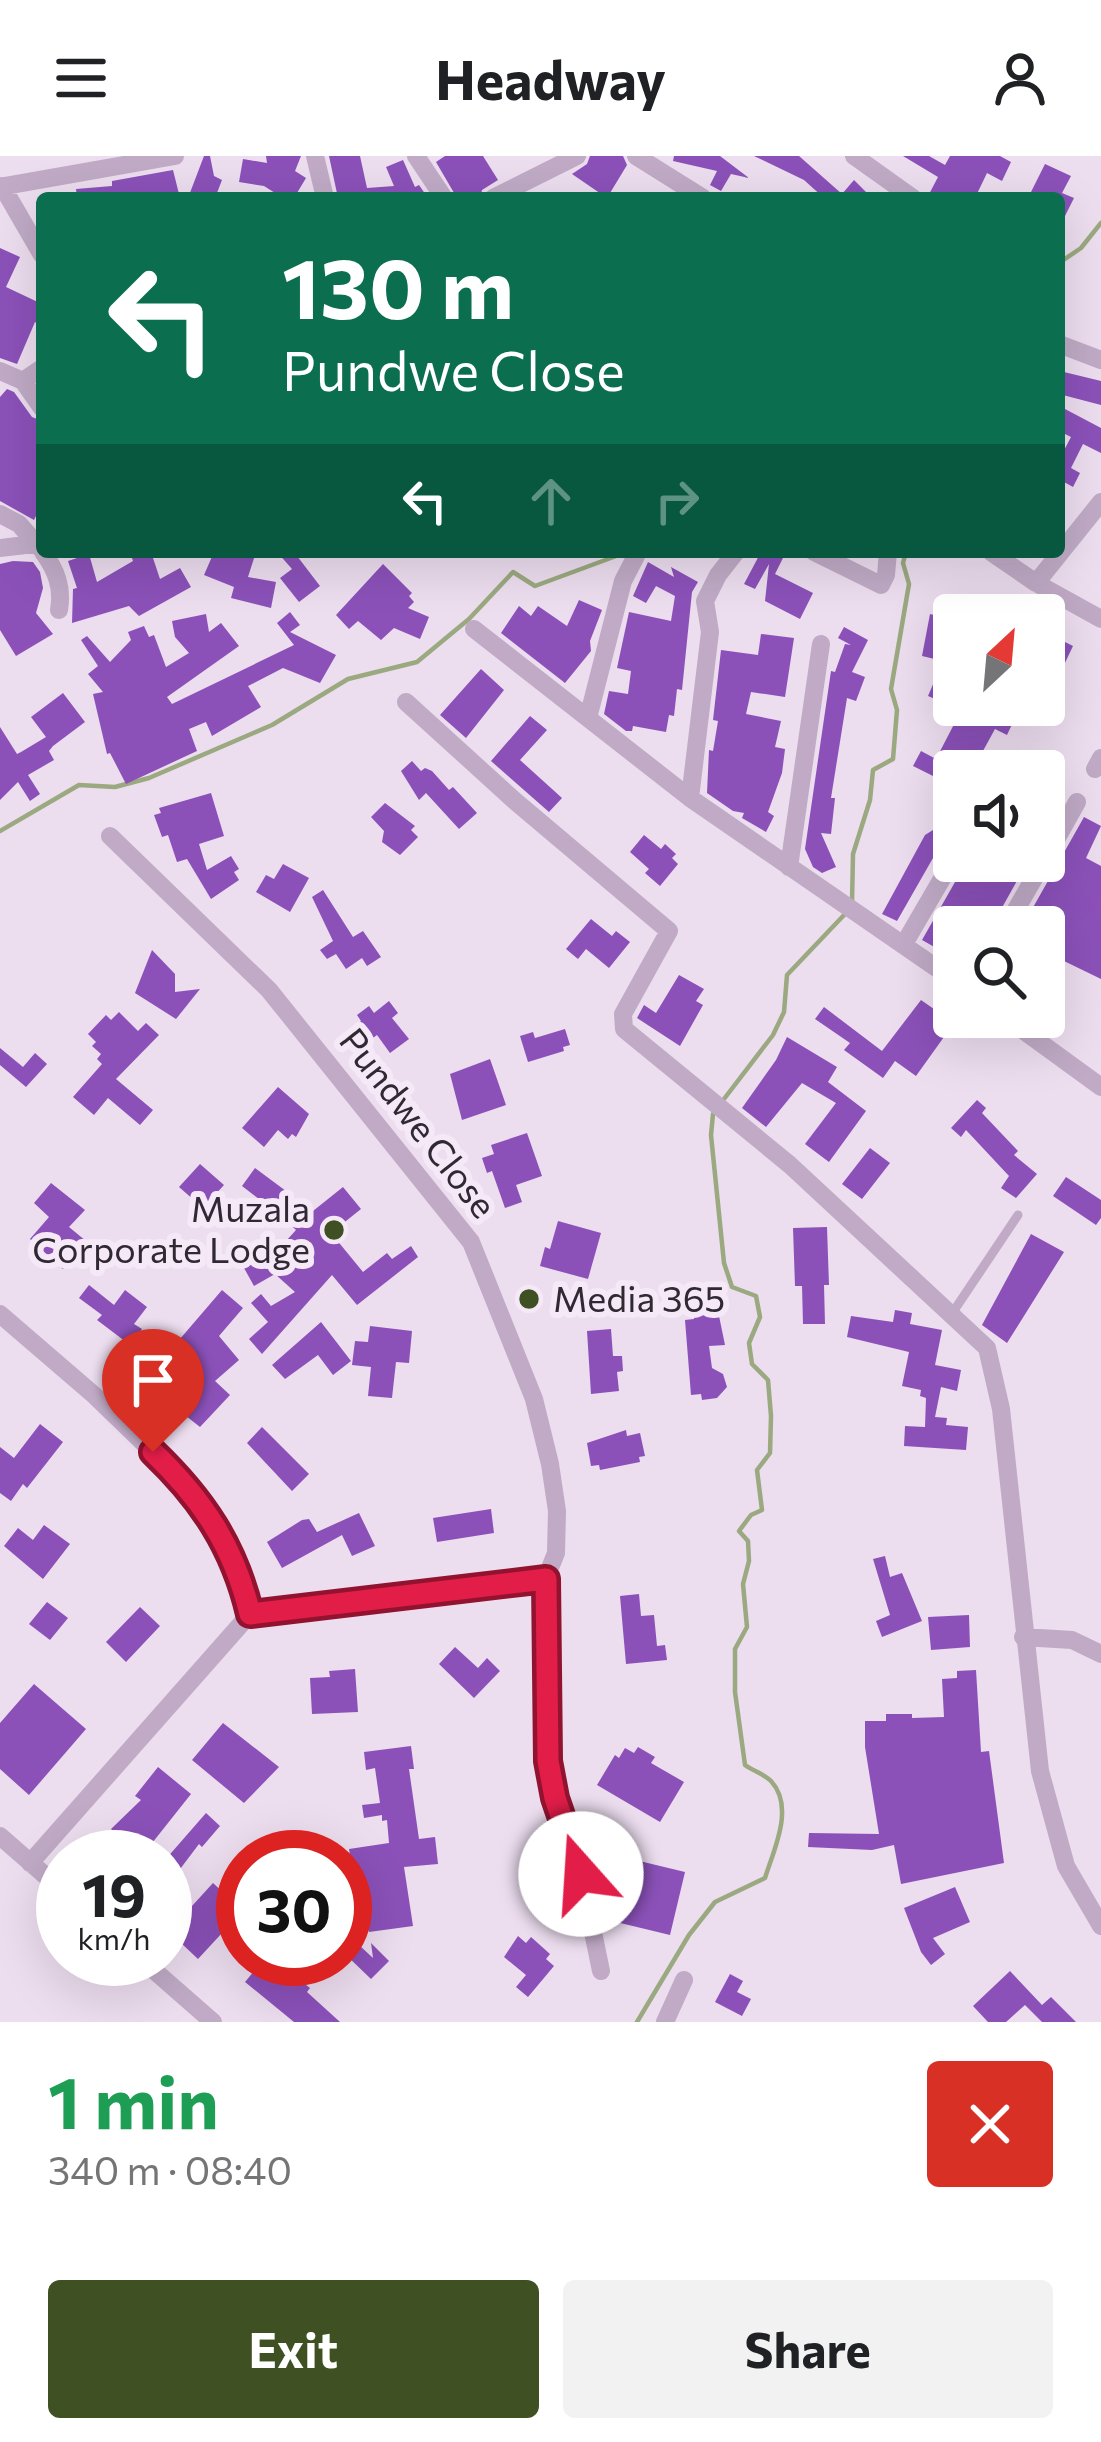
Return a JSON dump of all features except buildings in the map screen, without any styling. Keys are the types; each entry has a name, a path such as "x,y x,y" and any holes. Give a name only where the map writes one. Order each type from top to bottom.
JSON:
{"street":[{"path":"36,245 1,186 175,156"},
{"path":"315,156 324,192"},
{"path":"416,156 440,192"},
{"path":"505,192 578,156"},
{"path":"636,156 694,192"},
{"path":"854,156 905,192"},
{"path":"1065,346 1101,360"},
{"path":"0,371 23,380 36,399"},
{"path":"23,380 36,372"},
{"path":"1065,547 1101,502"},
{"path":"0,514 36,539"},
{"path":"0,548 36,544"},
{"path":"49,558 60,588 59,610"},
{"path":"588,718 623,581 635,558"},
{"path":"690,798 710,632 706,601 731,558"},
{"path":"826,558 881,585 887,558"},
{"path":"1001,558 1101,620"},
{"path":"1036,583 1056,558"},
{"path":"474,629 690,798 933,965"},
{"path":"789,867 821,644"},
{"path":"406,702 668,931 623,1014 624,1029 790,1165 953,1312 979,1337 992,1359 1040,1772 1066,1866 1101,1926"},
{"path":"1065,823 1077,802"},
{"name":"Pundwe Close","path":"110,836 268,990 471,1242 535,1399 550,1464 557,1511 556,1553 546,1579 548,1761 586,1893 601,1971"},
{"path":"904,944 940,882"},
{"path":"1034,1038 1101,1087"},
{"path":"0,1314 182,1480 225,1539 250,1614"},
{"path":"30,1863 250,1614 546,1579"},
{"path":"1023,1637 1072,1640 1101,1654"},
{"path":"0,1836 36,1868"},
{"path":"665,2022 684,1980"},
{"path":"172,1986 213,2022"}],"lane":[{"path":"953,1312 1018,1215"}],"waterway":[{"path":"1065,259 1101,223"},
{"path":"0,831 79,785 115,787 149,778 272,725 348,679 417,662 469,619 513,572 535,586 611,558"},
{"path":"852,903 853,854 870,800 873,770 893,759 897,710 891,689 909,584 904,558"},
{"path":"724,1099 773,1035 784,1012 787,975 845,914"},
{"path":"637,2022 689,1935 715,1902 765,1878 782,1815 771,1781 745,1765 735,1692 735,1649 747,1627 743,1584 749,1561 748,1541 739,1531 751,1515 762,1510 757,1470 770,1453 771,1416 768,1380 752,1364 749,1343 760,1317 756,1296 732,1287 724,1263 713,1114"}],"place":[{"name":"Muzala Corporate Lodge","path":"334,1230"},
{"name":"Media 365","path":"529,1299"}],"route":[{"path":"153,1452 208,1511 225,1539 250,1614 546,1579 548,1761 555,1798 581,1874"}]}
